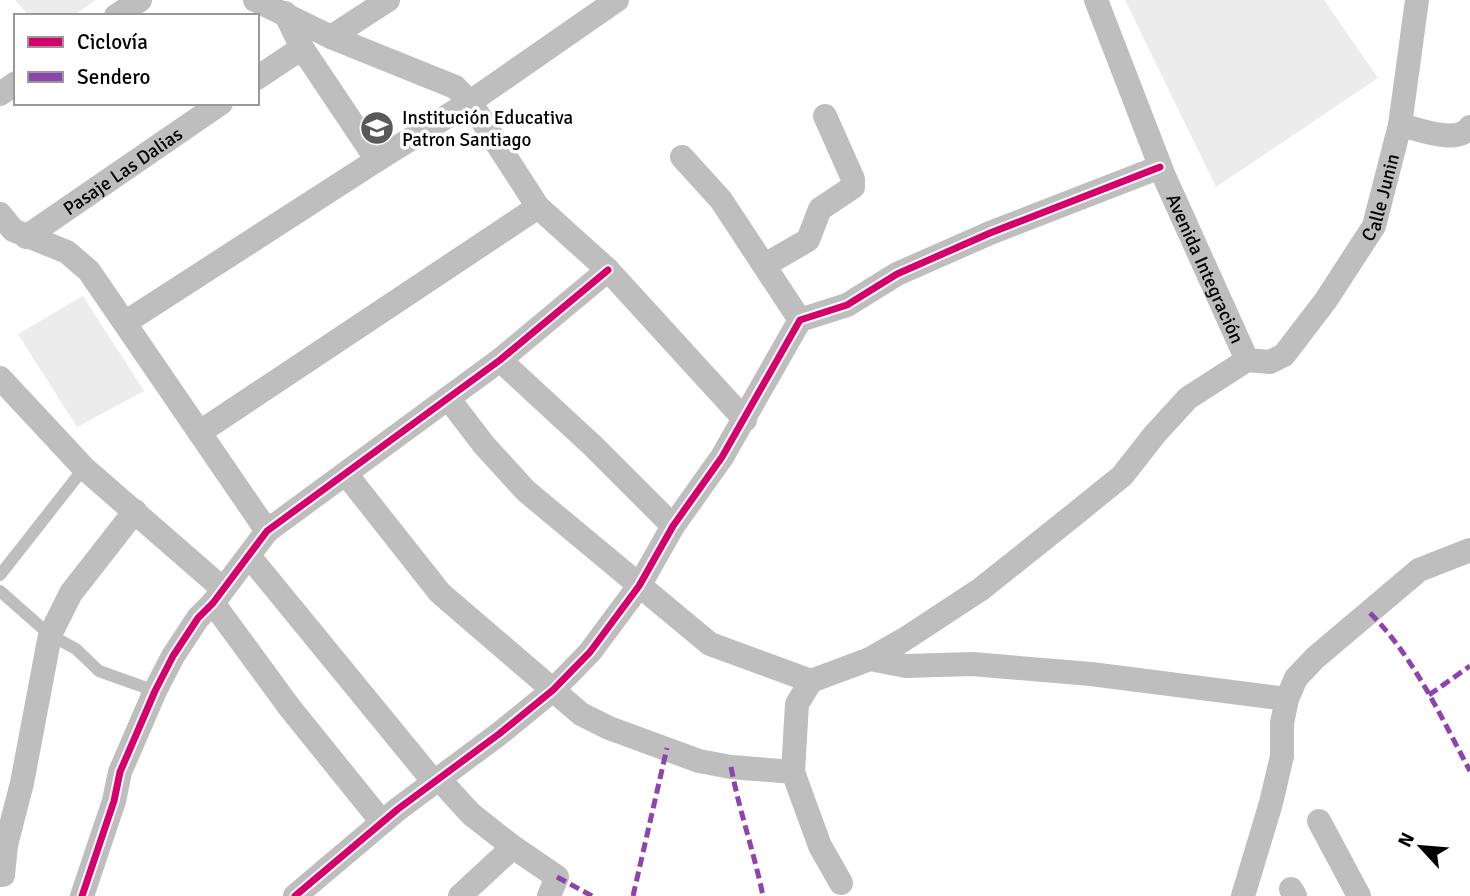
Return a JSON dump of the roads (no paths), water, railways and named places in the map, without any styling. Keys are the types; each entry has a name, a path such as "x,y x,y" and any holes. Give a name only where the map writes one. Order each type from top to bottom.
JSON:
{"street":[{"path":"119,14 140,0"},
{"path":"255,0 282,8 331,37 456,87 470,102 538,207 608,270 745,421"},
{"path":"331,37 388,0"},
{"path":"126,323 470,102 617,0"},
{"name":"Avenida Integración","path":"1096,0 1160,167 1258,361"},
{"name":"Calle Junin","path":"811,681 870,659 981,589 1122,476 1188,398 1258,361 1284,355 1326,300 1374,226 1400,125 1418,0"},
{"path":"282,8 302,48 377,160"},
{"path":"259,77 302,48"},
{"name":"Pasaje Las Dalias","path":"26,237 218,105"},
{"path":"765,265 808,240 820,209 853,187 853,179 825,116"},
{"path":"1400,125 1452,136 1466,132 1470,127"},
{"path":"682,157 721,200 800,320"},
{"path":"295,896 382,822 553,690 590,652 639,586 673,526 745,421 800,320 847,305 897,274 990,233 1160,167"},
{"path":"200,432 538,207"},
{"path":"0,214 13,230 67,252 89,271 267,531"},
{"path":"82,896 114,802 120,772 155,691 173,656 198,618 267,531 500,360 608,270"},
{"path":"500,360 592,445 673,526"},
{"path":"0,378 84,468 135,511 218,596 290,708 382,822"},
{"path":"448,398 484,445 526,491 710,644 811,681 797,704 793,772 820,846 841,883"},
{"path":"346,474 440,593 581,714 609,728 699,761 793,772"},
{"path":"3,875 6,845 22,783 50,635 71,593 135,511"},
{"path":"1243,896 1271,803 1282,756 1282,723 1287,699 1296,678 1315,658 1419,570 1470,550"},
{"path":"249,556 436,781 471,814 557,877 549,896"},
{"path":"870,659 906,666 972,664 1091,674 1287,699"},
{"path":"1318,821 1359,896"},
{"path":"460,896 513,847"}],"lane":[{"path":"0,575 84,468"},
{"path":"0,591 50,635 76,649 99,671 155,691"}],"place":[{"name":"Institución Educativa Patron Santiago","path":"377,128"}]}
